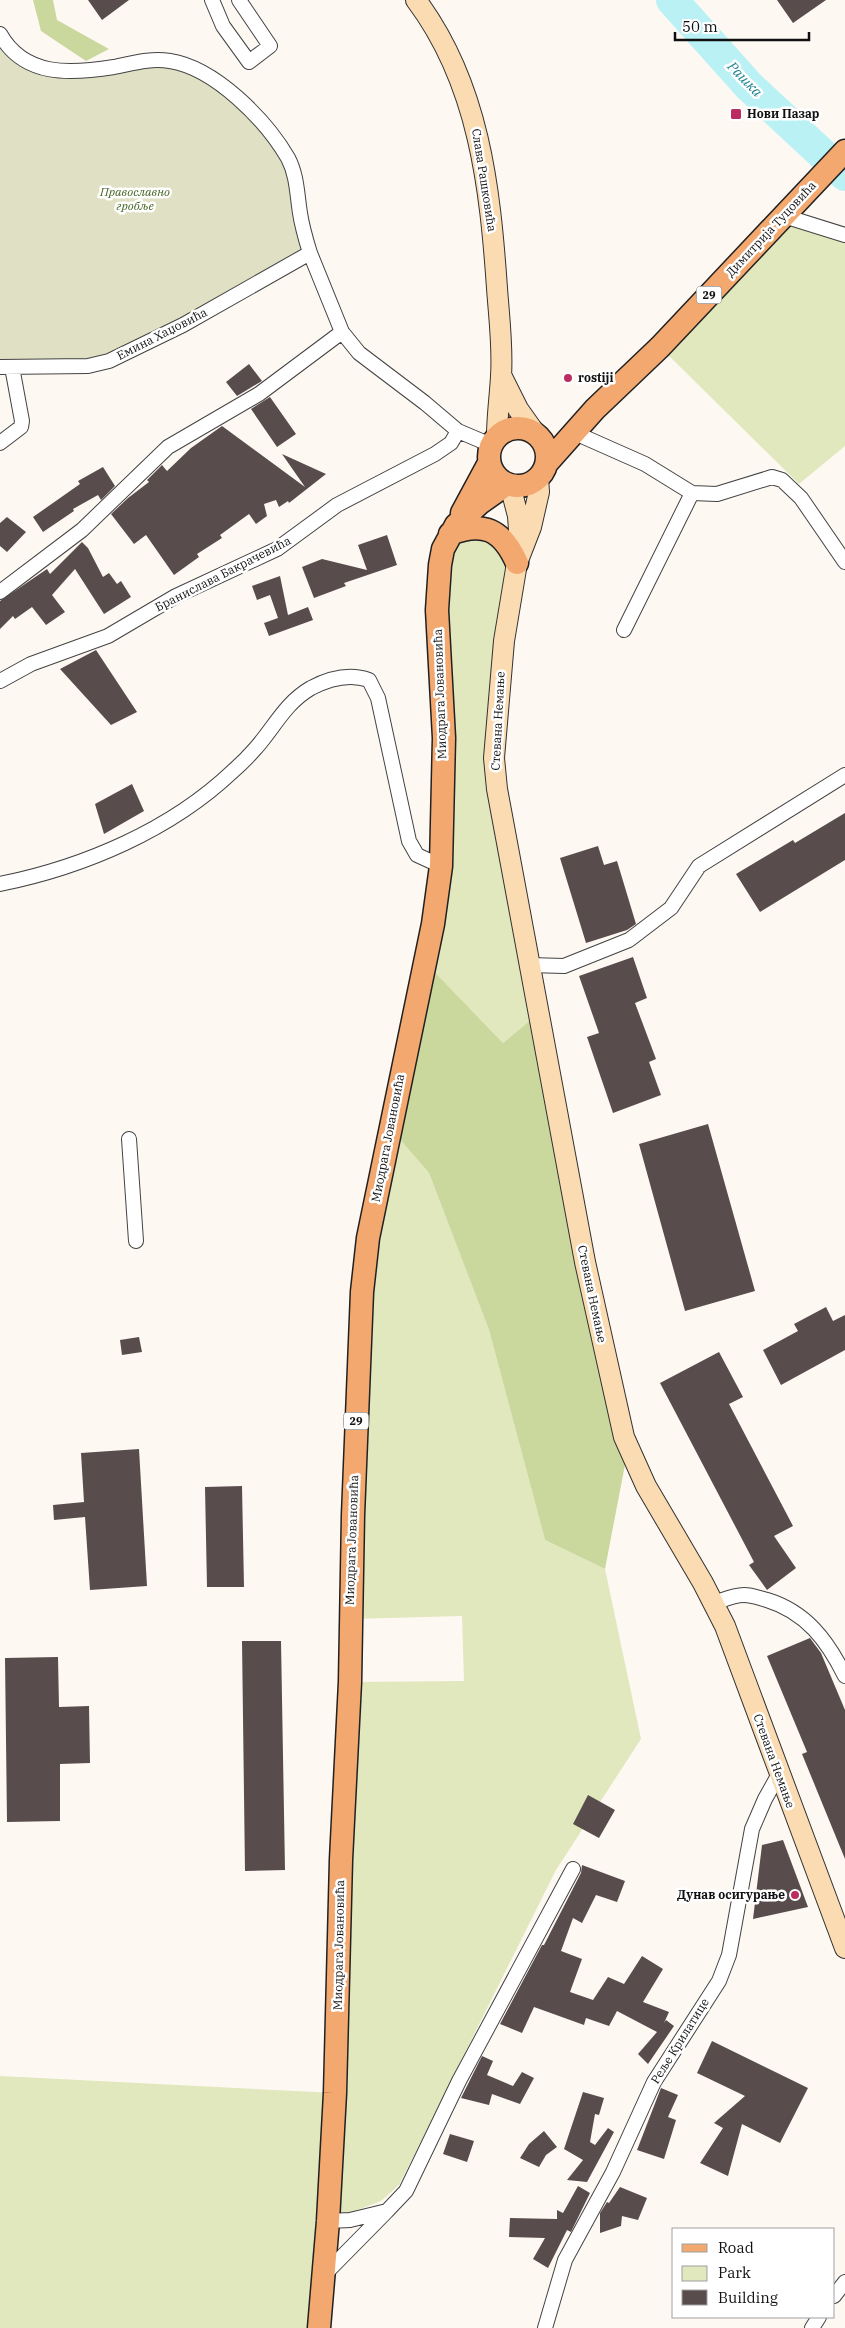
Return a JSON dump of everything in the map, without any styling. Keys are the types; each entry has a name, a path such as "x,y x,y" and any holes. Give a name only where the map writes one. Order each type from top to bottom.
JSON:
{"main road":[{"name":"Димитрија Туцовића","path":"596,409 660,347 845,151"},
{"name":"29","path":"453,530 480,503 509,485 525,485 542,471 596,409"},
{"path":"509,485 495,475 493,448 506,430 516,428 537,434 571,424 596,409"},
{"path":"537,434 546,448 542,471"},
{"name":"Миодрага Јовановића","path":"319,2328 328,2221 335,2093 341,1860 350,1682 353,1515 362,1292 368,1238 433,924 441,866 444,738 437,603 440,565 443,549 493,448"},
{"path":"453,530 474,527 493,532 505,542 518,558"}],"street":[{"path":"212,0 223,26 249,62 270,46 239,0"},
{"name":"Слава Рашковића","path":"416,0 440,36 455,66 478,133 492,229 502,375"},
{"path":"0,34 16,56 34,67 91,70 143,60 170,61 196,69 220,84 235,96 273,137 288,158 294,174 303,230 310,253 342,332 359,353 425,403 458,431 493,448 502,375"},
{"path":"784,216 845,235"},
{"name":"Емина Хаџовића","path":"6,367 88,366 115,359 183,325 310,253"},
{"path":"0,592 82,530 168,447 259,394 342,332"},
{"path":"0,443 21,427 22,421 6,367"},
{"path":"502,375 518,409 537,434"},
{"name":"Бранислава Бакрачевића","path":"0,681 32,664 108,636 176,596 277,550 343,502 435,454 451,442 458,431"},
{"path":"575,433 645,464 692,493 717,494 772,477 789,484 801,498 845,562"},
{"name":"Стевана Немање","path":"542,471 535,511 518,558 503,650 495,766 500,807 585,1262 624,1437 646,1486 714,1603 732,1643 779,1774 840,1918 845,1948"},
{"path":"509,485 518,516 518,558"},
{"path":"624,630 692,493"},
{"path":"0,884 70,867 133,838 180,812 232,772 256,749 279,715 293,702 310,689 334,679 355,676 369,680 378,698 409,841 417,855 441,866"},
{"path":"529,965 564,966 629,940 671,908 699,866 845,776"},
{"path":"129,1139 136,1240"},
{"path":"714,1603 743,1595 773,1602 792,1611 815,1629 834,1655 845,1676"},
{"name":"Реље Крилатице","path":"545,2328 566,2260 613,2172 654,2082 719,1981 729,1955 752,1829 765,1799 779,1774"},
{"path":"324,2274 406,2191 415,2176 459,2081 573,1869"},
{"path":"328,2221 350,2220 387,2211"},
{"path":"835,2295 845,2282"}],"green space":[{"path":"33,0 53,0 57,20 109,49 86,61 41,31"},
{"name":"Православно гробље","path":"8,47 48,69 143,60 209,76 288,158 310,253 122,356 0,367 0,49"},
{"path":"784,216 845,235 845,446 799,484 660,347"},
{"path":"467,528 510,549 496,735 538,1014 503,1043 424,961 433,924 440,565"},
{"path":"424,961 503,1043 538,1014 628,1449 605,1569 545,1540 489,1330 429,1173 390,1128"},
{"path":"390,1128 429,1173 489,1330 545,1540 605,1569 641,1739 556,1870 399,2185 381,2201 328,2221 319,2328 0,2328 0,2076 335,2093 350,1682 464,1681 462,1616 350,1619 356,1417"}],"building":[{"path":"88,0 129,0 102,20"},
{"path":"777,0 826,0 793,23"},
{"path":"249,364 262,381 237,396 226,382"},
{"path":"270,397 296,434 277,447 251,409"},
{"path":"222,426 305,487 282,454 326,474 289,503 288,501 279,507 276,500 264,504 267,516 256,524 249,514 220,535 222,538 197,554 199,557 174,575 146,535 134,544 111,514 149,482 147,480 162,465 167,471 191,448"},
{"path":"103,467 115,486 101,500 98,495 73,509 74,511 43,532 33,517 80,484 78,481"},
{"path":"7,517 26,532 7,552 0,546 0,523"},
{"path":"387,535 397,565 344,583 346,586 314,598 302,567 322,559 367,570 358,545"},
{"path":"82,542 88,548 103,577 109,573 117,584 121,581 131,597 104,614 75,569 52,595 65,612 46,625 32,607 15,619 13,616 0,629 0,601 47,569 50,574"},
{"path":"280,576 288,615 308,607 313,620 269,636 264,623 278,618 270,595 257,600 252,586"},
{"path":"96,650 137,712 111,725 60,669"},
{"path":"132,784 144,811 104,834 95,804"},
{"path":"845,813 845,860 760,912 736,874 793,840 795,843"},
{"path":"598,846 604,865 617,861 636,924 627,930 586,943 560,858"},
{"path":"633,957 647,998 635,1003 656,1059 649,1062 661,1095 613,1113 587,1037 599,1033 579,976"},
{"path":"708,1124 755,1291 685,1311 639,1144"},
{"path":"826,1307 833,1321 845,1315 845,1350 781,1385 763,1350 798,1331 794,1324"},
{"path":"139,1337 142,1352 122,1355 120,1340"},
{"path":"719,1352 743,1397 729,1404 793,1526 774,1536 796,1568 767,1590 749,1565 754,1562 660,1383"},
{"path":"139,1449 147,1586 90,1590 85,1517 54,1520 53,1505 84,1502 81,1453"},
{"path":"242,1486 244,1587 207,1587 205,1487"},
{"path":"810,1638 821,1653 845,1710 845,1859 802,1754 807,1752 767,1656"},
{"path":"242,1641 281,1641 285,1870 245,1871"},
{"path":"58,1657 59,1707 89,1706 90,1763 60,1764 60,1821 7,1822 5,1658"},
{"path":"588,1795 615,1810 599,1838 573,1824"},
{"path":"783,1840 808,1907 753,1919 762,1845"},
{"path":"582,1865 625,1881 617,1902 596,1895 582,1923 573,1918 561,1951 582,1959 570,1992 593,2000 608,1977 624,1984 642,1956 663,1969 643,2002 669,2012 664,2023 666,2020 674,2026 648,2064 638,2054 657,2032 617,2011 609,2026 586,2018 584,2025 534,2007 522,2033 500,2024 542,1945 544,1945 581,1873"},
{"path":"712,2041 808,2088 780,2143 742,2124 728,2176 700,2163 723,2128 714,2123 745,2096 697,2073"},
{"path":"482,2056 493,2061 487,2075 513,2086 522,2072 534,2078 520,2104 492,2094 489,2105 461,2098"},
{"path":"661,2088 678,2095 668,2117 676,2120 664,2159 637,2150"},
{"path":"583,2092 604,2098 599,2115 595,2114 590,2142 595,2145 608,2128 614,2132 587,2182 567,2180 583,2160 564,2149"},
{"path":"544,2131 557,2147 546,2155 539,2167 520,2158 529,2144"},
{"path":"450,2134 474,2141 467,2162 443,2154"},
{"path":"578,2186 590,2193 571,2232 567,2230 548,2268 533,2259 545,2238 509,2237 510,2218 557,2219 557,2210 563,2213"},
{"path":"620,2187 647,2198 638,2220 622,2216 621,2226 600,2233 600,2213"}],"waterway":[{"name":"Рашка","path":"672,0 749,86 845,175"}],"place":[{"name":"Нови Пазар","path":"736,114"},
{"name":"rostiji","path":"568,378"},
{"name":"Дунав осигурање","path":"795,1895"}]}
